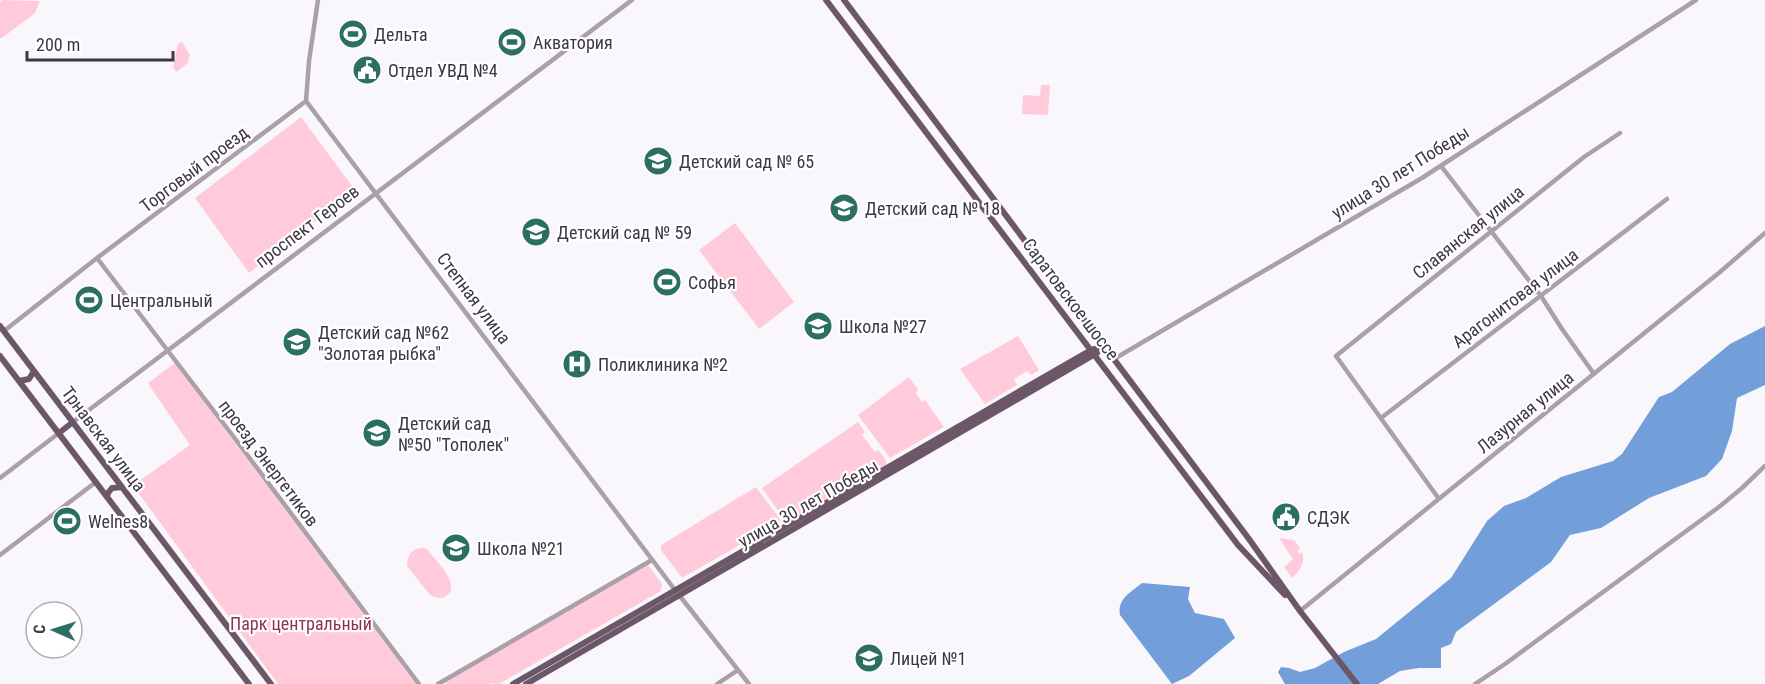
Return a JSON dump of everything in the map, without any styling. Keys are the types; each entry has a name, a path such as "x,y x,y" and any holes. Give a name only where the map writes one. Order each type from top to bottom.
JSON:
{"main road":[{"name":"Саратовское шоссе","path":"826,0 1238,545 1271,575"},
{"name":"Саратовское шоссе","path":"844,0 1114,359 1271,575 1357,684"},
{"path":"976,198 986,190"},
{"name":"Трнавская улица","path":"2,328 271,684"},
{"path":"513,684 1103,346"},
{"name":"Трнавская улица","path":"0,356 249,684"},
{"path":"19,381 29,380 34,371"},
{"name":"проспект Героев","path":"59,433 73,423"},
{"path":"107,497 112,488 122,487"},
{"path":"526,684 677,592"}],"street":[{"path":"306,101 318,0"},
{"name":"проспект Героев","path":"73,423 632,0"},
{"name":"улица 30 лет Победы","path":"1114,359 1232,292 1441,166 1696,0"},
{"name":"Степная улица","path":"306,101 652,560 749,684"},
{"name":"Торговый проезд","path":"2,328 306,101"},
{"name":"Славянская улица","path":"1381,418 1336,356 1584,157 1620,133"},
{"path":"1441,166 1541,296 1594,374"},
{"name":"Арагонитовая улица","path":"1381,418 1667,199"},
{"name":"Лазурная улица","path":"1300,611 1720,272 1765,233"},
{"name":"проезд Энергетиков","path":"97,258 419,684"},
{"path":"1381,418 1439,498"},
{"name":"проспект Героев","path":"0,478 59,433"},
{"path":"1475,684 1719,507 1765,466"},
{"path":"0,555 96,482"},
{"path":"438,684 652,560"},
{"path":"717,684 738,670"}],"green space":[{"path":"2,0 40,1 35,13 0,38 0,2"},
{"path":"182,42 190,56 188,63 176,72 173,67 178,44"},
{"path":"1041,85 1050,85 1048,115 1022,114 1023,95 1040,96"},
{"path":"301,117 355,190 249,273 195,198"},
{"path":"735,223 794,302 759,329 699,250"},
{"path":"1018,336 1039,370 1031,375 1027,371 1014,379 1017,385 985,404 960,369"},
{"name":"Парк центральный","path":"175,363 416,684 278,684 134,487 135,484 190,445 148,383"},
{"path":"909,377 918,390 916,393 922,402 925,400 944,427 890,458 858,415"},
{"path":"858,422 865,432 862,435 875,452 878,450 885,459 886,465 789,521 783,518 762,488"},
{"path":"756,487 780,522 682,578 661,550 661,545"},
{"path":"1279,538 1294,540 1300,548 1299,554 1302,552 1301,566 1292,578 1284,567 1293,559"},
{"path":"423,548 427,549 450,580 450,592 444,597 430,595 407,566 411,553"},
{"path":"648,565 662,584 661,591 499,684 447,684 443,682"}],"water":[{"path":"1765,326 1765,385 1737,398 1732,431 1722,459 1706,476 1649,498 1601,528 1570,535 1551,562 1456,632 1451,644 1441,648 1441,668 1400,671 1378,684 1285,684 1278,672 1281,667 1300,672 1315,668 1344,652 1376,639 1451,578 1487,521 1504,506 1526,498 1561,477 1613,461 1622,454 1659,397 1672,392 1730,344"},
{"path":"1142,583 1190,587 1188,599 1195,613 1224,619 1235,638 1189,676 1172,684 1120,615 1123,600"}],"place":[{"name":"Дельта","path":"353,34"},
{"name":"Акватория","path":"512,42"},
{"name":"Отдел УВД №4","path":"367,70"},
{"name":"Детский сад № 65","path":"658,161"},
{"name":"Детский сад № 18","path":"844,208"},
{"name":"Детский сад № 59","path":"536,232"},
{"name":"Софья","path":"667,282"},
{"name":"Центральный","path":"89,300"},
{"name":"Школа №27","path":"818,326"},
{"name":"Детский сад №62 \"Золотая рыбка\"","path":"297,342"},
{"name":"Поликлиника №2","path":"577,364"},
{"name":"Детский сад №50 \"Тополек\"","path":"377,433"},
{"name":"СДЭК","path":"1286,517"},
{"name":"Welnes8","path":"67,521"},
{"name":"Школа №21","path":"456,548"},
{"name":"Лицей №1","path":"869,658"}]}
